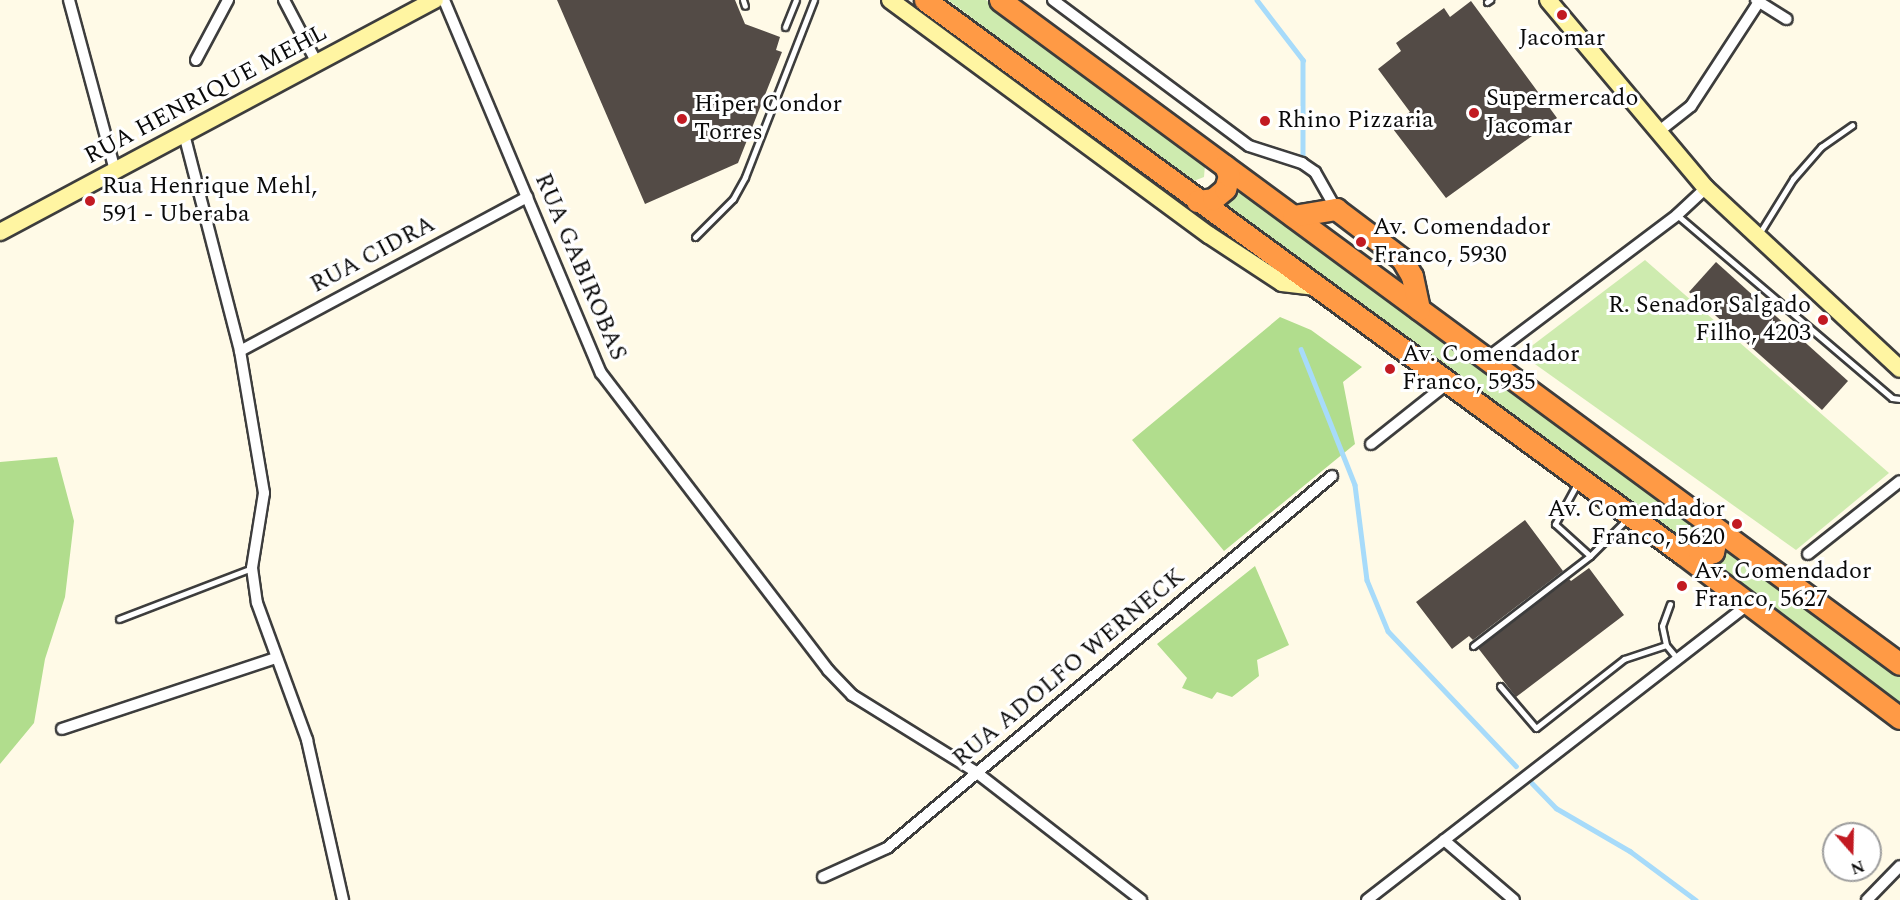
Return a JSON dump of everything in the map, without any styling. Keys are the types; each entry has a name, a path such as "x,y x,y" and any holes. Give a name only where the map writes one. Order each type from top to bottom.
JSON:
{"highway":[{"path":"925,0 1314,287 1683,554 1900,718"},
{"path":"1000,0 1900,664"},
{"path":"1197,201 1213,199 1225,189 1229,176 1225,166"},
{"path":"1293,216 1336,209 1402,259 1412,276 1419,309"},
{"path":"1683,554 1699,557 1713,552 1717,535 1710,524"}],"main road":[{"path":"890,0 1209,235 1282,283 1314,287"},
{"path":"1548,0 1706,188 1900,369"},
{"name":"RUA HENRIQUE MEHL","path":"0,232 317,63 425,2"}],"street":[{"path":"69,0 115,171"},
{"path":"196,60 228,0"},
{"path":"284,0 317,63"},
{"name":"RUA GABIROBAS","path":"444,0 601,373 828,670 852,695 976,772 1141,900"},
{"path":"1053,0 1249,146 1302,163 1315,172 1336,209"},
{"path":"1658,132 1691,106 1758,1 1786,19"},
{"path":"184,134 240,351 264,493 252,568 257,603 307,740 343,900"},
{"path":"1486,359 1677,215 1706,188"},
{"name":"RUA CIDRA","path":"240,351 527,197"},
{"path":"1371,444 1448,384"},
{"name":"RUA ADOLFO WERNECK","path":"823,877 887,848 1332,476"},
{"path":"1808,554 1900,481"},
{"path":"1367,900 1748,604"},
{"path":"62,729 276,658"},
{"path":"1444,840 1514,900"},
{"path":"1867,900 1900,866"}],"lane":[{"path":"785,27 796,0"},
{"path":"695,237 733,199 745,177 814,0"},
{"path":"1757,236 1807,163 1821,147 1852,125"},
{"path":"1677,215 1892,398 1900,399"},
{"path":"1579,480 1555,524 1590,556"},
{"path":"1473,646 1590,556 1630,517"},
{"path":"119,619 252,568"},
{"path":"1670,604 1662,626 1666,645 1678,660"},
{"path":"1500,686 1536,728 1624,659 1666,645"}],"green space":[{"path":"948,0 986,0 1205,165 1204,177 1191,182"},
{"path":"1237,183 1699,525 1695,539 1683,544 1221,203 1236,197"},
{"path":"1645,260 1889,473 1796,550 1521,354"},
{"path":"1280,317 1311,330 1362,367 1343,382 1355,444 1224,551 1132,440"},
{"path":"57,457 74,521 65,597 45,659 34,723 0,764 0,462"},
{"path":"1727,546 1900,674 1900,707 1711,565 1722,561"},
{"path":"1255,566 1289,645 1257,660 1259,676 1232,697 1217,692 1212,699 1182,688 1187,678 1157,644"}],"building":[{"name":"Hiper Condor Torres","path":"557,0 735,0 745,24 780,37 776,50 782,52 738,163 645,204"},
{"path":"1471,1 1557,118 1446,198 1390,125 1410,112 1378,69 1401,51 1396,43 1444,8 1450,17"},
{"path":"1716,262 1848,381 1822,410 1689,292"},
{"path":"1525,520 1563,571 1473,640 1469,636 1452,649 1416,602"},
{"path":"1589,568 1624,615 1516,697 1478,648 1569,579 1571,581"}],"waterway":[{"path":"1257,0 1303,60 1303,157"},
{"path":"1301,349 1355,485 1367,580 1388,631 1516,766"},
{"path":"1532,783 1556,808 1630,851 1696,900"}],"place":[{"name":"Jacomar","path":"1562,15"},
{"name":"Supermercado Jacomar","path":"1474,113"},
{"name":"Hiper Condor Torres","path":"682,119"},
{"name":"Rhino Pizzaria","path":"1265,121"},
{"name":"Rua Henrique Mehl, 591 - Uberaba","path":"90,201"},
{"name":"Av. Comendador Franco, 5930","path":"1361,242"},
{"name":"R. Senador Salgado Filho, 4203","path":"1823,320"},
{"name":"Av. Comendador Franco, 5935","path":"1390,369"},
{"name":"Av. Comendador Franco, 5620","path":"1737,524"},
{"name":"Av. Comendador Franco, 5627","path":"1682,586"}]}
